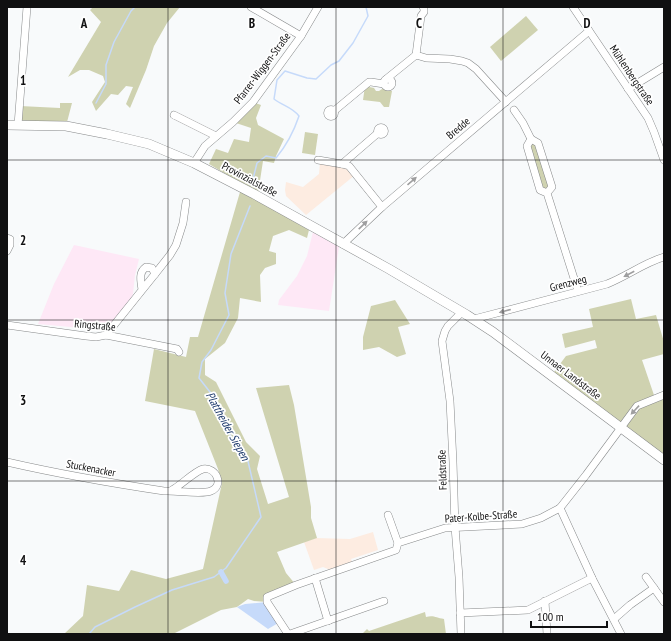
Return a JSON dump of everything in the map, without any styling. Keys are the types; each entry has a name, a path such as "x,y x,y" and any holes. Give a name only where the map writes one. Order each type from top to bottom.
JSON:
{"main road":[{"name":"Provinzialstraße","path":"7,125 66,126 149,144 194,163 254,194 462,312"},
{"name":"Unnaer Landstraße","path":"462,312 493,332 664,460"}],"street":[{"path":"18,125 27,7"},
{"name":"Pfarrer-Wiggen-Straße","path":"194,163 205,146 233,122 253,102 301,36 318,7"},
{"path":"334,111 368,82 385,82 416,55 421,16 424,12 423,7"},
{"name":"Mühlenbergstraße","path":"573,7 648,118 664,160"},
{"path":"256,8 301,36"},
{"name":"Bredde","path":"343,244 382,207 589,31"},
{"path":"416,55 426,58 450,59 468,63 476,69 506,102"},
{"path":"628,89 664,67"},
{"path":"514,110 524,123 531,139 538,143 552,187 547,193"},
{"path":"174,115 216,136"},
{"path":"342,164 378,133"},
{"path":"531,139 526,146 540,190 547,193 578,291"},
{"path":"318,160 349,166 382,207"},
{"path":"106,335 170,255 176,245 182,228 186,202"},
{"path":"7,238 10,239 10,245 7,251"},
{"name":"Grenzweg","path":"474,319 607,284 622,278 648,263 664,257"},
{"path":"142,290 140,278 142,270 146,267 152,268 155,274"},
{"name":"Feldstraße","path":"461,634 455,527 454,462 450,401 442,341 448,326 462,312"},
{"name":"Ringstraße","path":"7,325 86,336 96,337 106,335 177,349 179,352"},
{"name":"Pater-Kolbe-Straße","path":"289,634 267,602 267,597 315,578 396,550 398,543 445,528 522,524 541,518 560,508 636,406 664,395"},
{"name":"Stuckenacker","path":"7,462 38,469 164,491 211,491 216,487 218,480 215,473 208,469 202,470 172,490"},
{"path":"560,508 592,578 621,634"},
{"path":"388,515 398,543"},
{"path":"646,577 664,602"},
{"path":"315,578 328,620"},
{"path":"460,613 528,610 592,578"},
{"path":"614,618 654,588"},
{"path":"289,634 384,601"},
{"path":"545,601 547,634"}],"shaded area":[{"path":"320,162 341,165 355,175 306,215 286,196 286,182 303,187 319,174"},
{"path":"313,232 339,247 329,311 278,305 279,300 297,276 307,256"},
{"path":"74,245 139,259 135,275 133,294 128,304 113,323 103,330 38,324 54,284"},
{"path":"373,532 378,550 351,559 353,565 335,572 323,567 314,570 304,542 316,538 350,539"}],"green space":[{"path":"93,7 180,7 167,23 154,46 146,70 130,108 126,104 133,87 126,86 118,95 111,94 96,111 92,102 105,82 103,76 89,70 80,70 68,77 101,22 90,10"},
{"path":"526,16 538,30 501,61 490,47"},
{"path":"365,86 374,88 376,91 382,89 392,91 389,107 384,107 380,102 363,100"},
{"path":"253,102 261,105 256,118 258,125 284,139 274,163 263,161 257,200 309,230 307,238 289,230 273,236 269,251 276,253 276,264 265,268 260,275 261,302 240,298 238,318 225,343 205,359 205,375 216,382 246,442 260,456 257,469 268,504 289,497 256,388 289,385 294,405 311,507 311,518 317,538 277,552 286,573 296,585 268,597 267,602 248,599 237,607 221,610 173,634 64,634 83,616 87,585 119,591 131,570 166,579 203,569 222,483 218,469 195,411 145,401 154,349 186,357 190,337 198,337 240,192 244,185 209,164 216,149 228,153 234,139 249,142 251,128 233,122"},
{"path":"60,103 72,103 66,126 18,125 20,106 60,108"},
{"path":"305,132 318,134 315,155 302,153"},
{"path":"531,140 537,144 550,187 547,192 541,189 528,146"},
{"path":"631,299 636,319 656,315 664,342 664,354 642,360 655,398 664,395 664,456 551,376 566,356 597,348 595,340 565,348 562,334 593,327 589,309"},
{"path":"395,300 410,324 398,327 406,354 397,357 379,347 363,350 363,337 371,306"},
{"path":"425,612 426,617 433,616 444,619 446,634 362,634 367,629 369,631"}],"water":[{"path":"267,602 280,622 268,629 237,607 245,604"}],"waterway":[{"path":"96,103 106,84 106,65 114,42 131,11 135,7"},
{"name":"Plattheider Siepen","path":"252,183 257,163 266,156 276,158 289,138 299,116 274,99 277,80 285,71 307,78 316,79 331,65 339,61 353,43 368,16 366,7"},
{"name":"Plattheider Siepen","path":"89,634 95,627 172,590 214,577 226,568 261,517 247,457 230,435 217,401 199,378 202,362 211,350 229,315 225,293 231,254 250,206"},
{"path":"221,572 226,581"}]}
